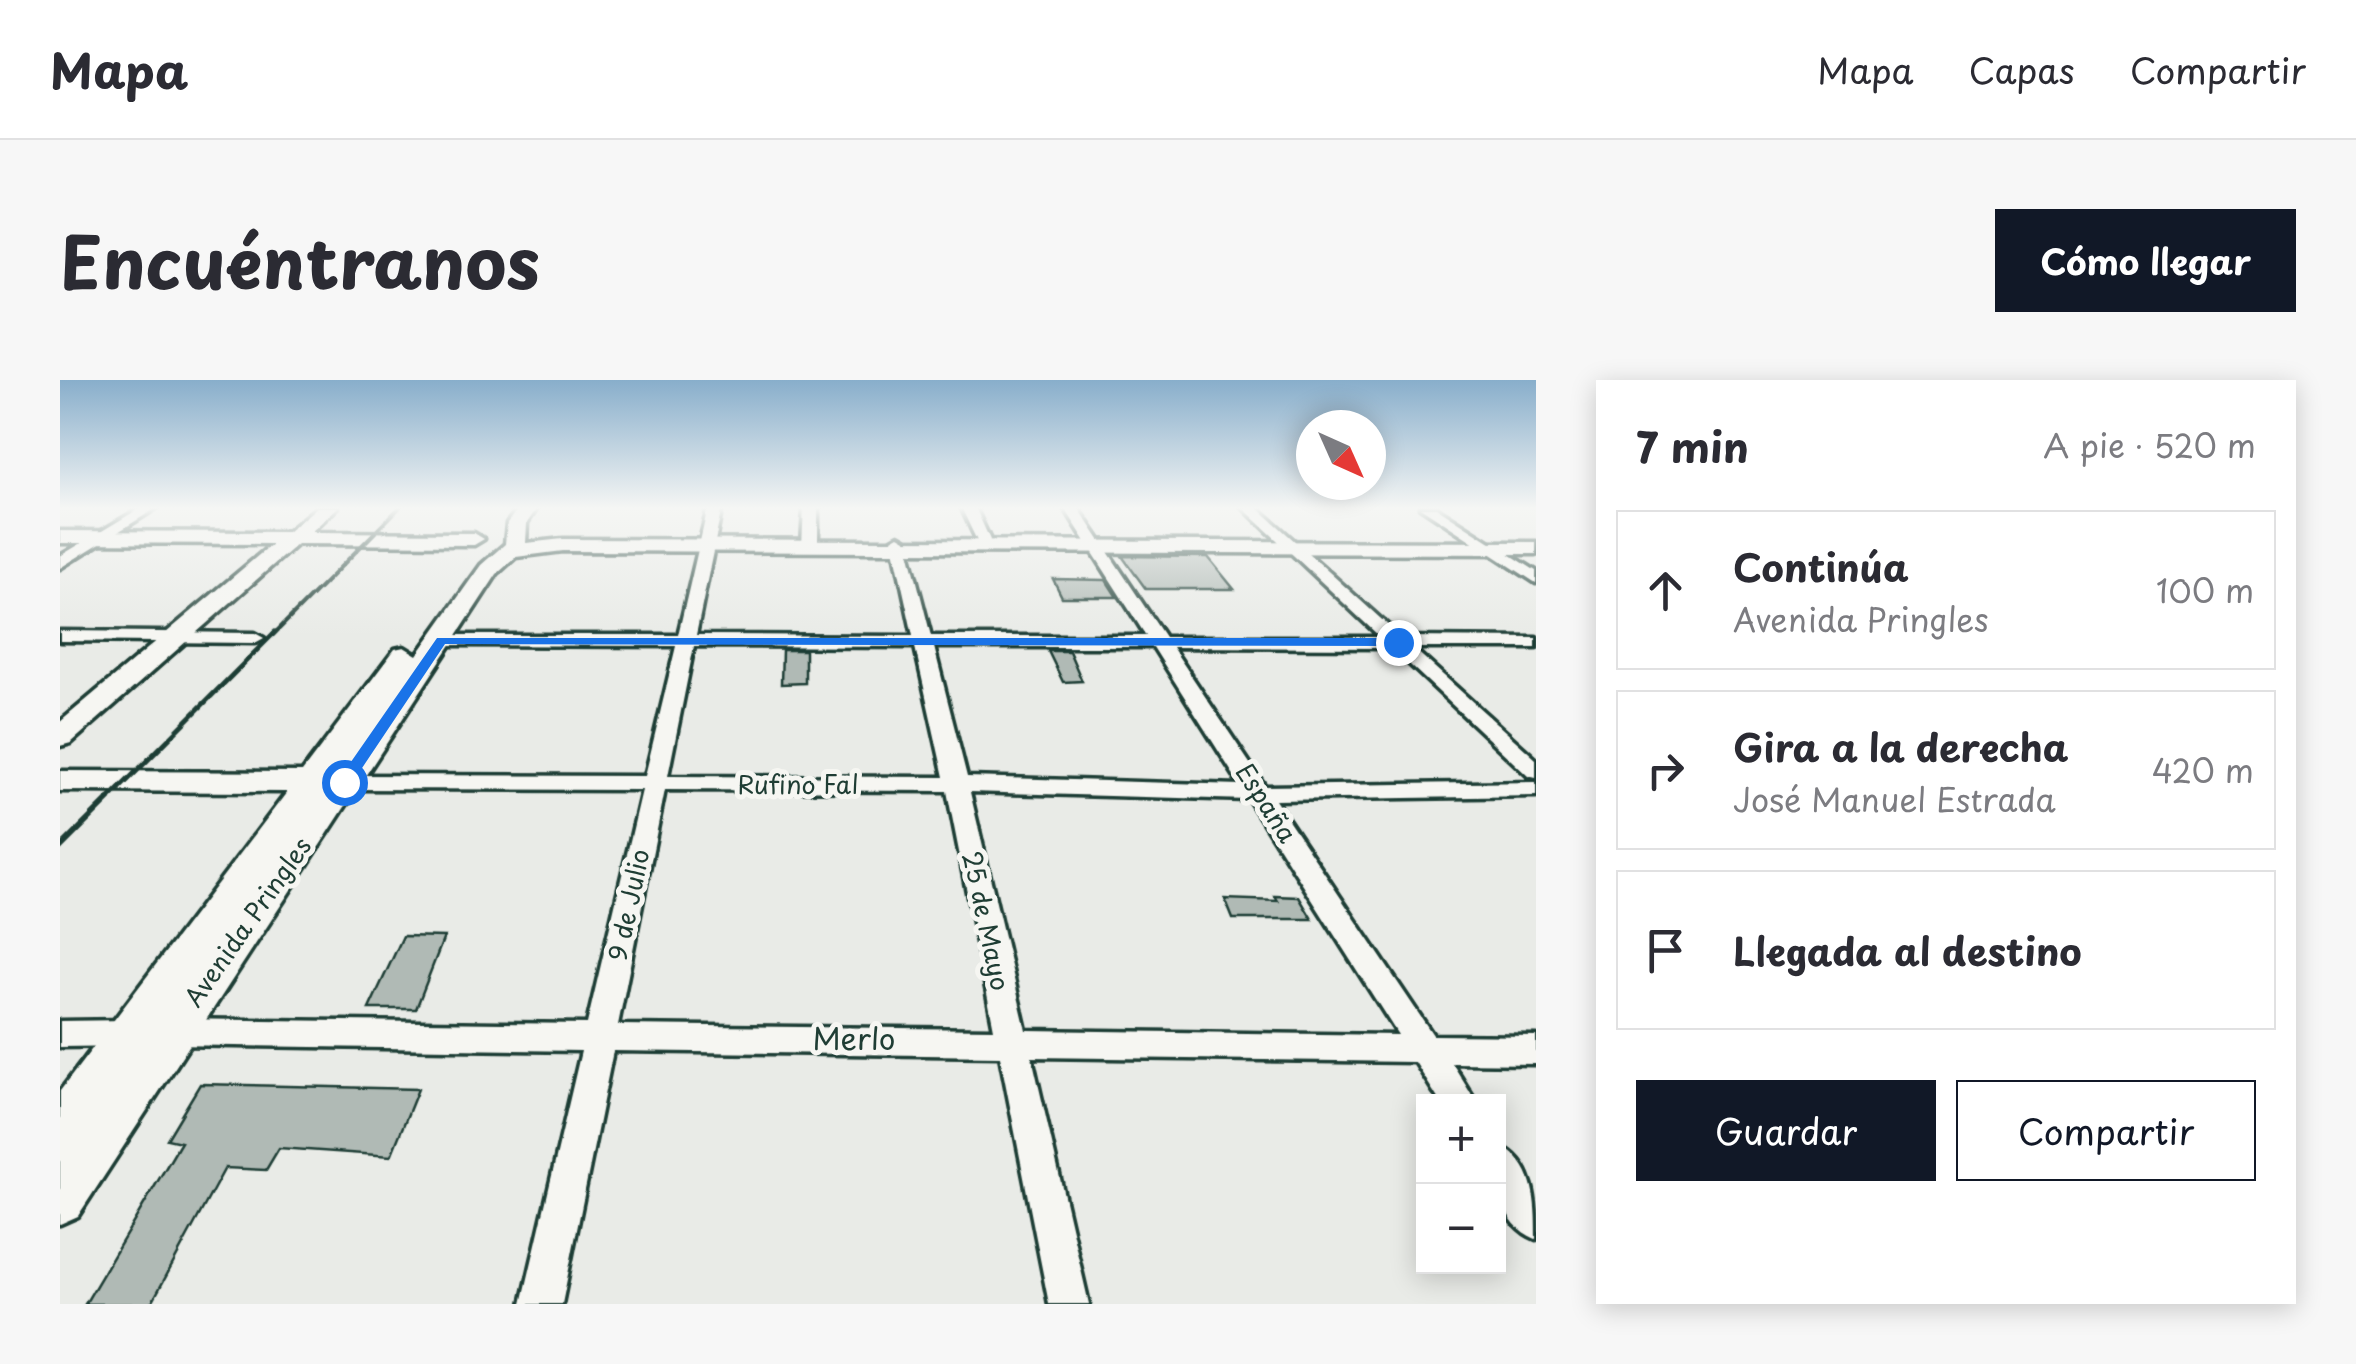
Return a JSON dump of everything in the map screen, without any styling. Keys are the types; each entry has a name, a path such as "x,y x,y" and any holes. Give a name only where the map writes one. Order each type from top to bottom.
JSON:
{"main road":[{"path":"60,737 278,550"},
{"name":"Avenida Pringles","path":"60,1198 151,1032 328,782 467,568 483,550"},
{"name":"Avenida Pringles","path":"328,782 442,640 489,570 490,550"},
{"name":"Rufino Fal","path":"60,780 328,782"},
{"name":"Avenida Pringles","path":"60,1130 151,1032"}],"street":[{"name":"9 de Julio","path":"542,1304 705,550"},
{"name":"25 de Mayo","path":"903,550 1069,1304"},
{"name":"España","path":"1098,550 1454,1094"},
{"path":"1296,550 1536,771"},
{"path":"1491,550 1536,578"},
{"path":"60,636 255,638"},
{"path":"442,640 1536,643"},
{"name":"Rufino Fal","path":"328,782 957,784 1260,793 1536,790"},
{"name":"Merlo","path":"60,1034 1011,1041 1536,1050"},
{"path":"1506,1174 1536,1220"}],"building":[{"path":"1122,556 1208,557 1234,589 1146,589"},
{"path":"1053,579 1106,580 1117,597 1062,597"},
{"path":"782,650 805,650 805,683 781,684"},
{"path":"1048,651 1069,651 1082,681 1063,682"},
{"path":"1275,896 1299,897 1312,919 1233,919 1225,899 1278,901"},
{"path":"403,936 444,937 416,1009 369,1009"},
{"path":"200,1084 418,1089 391,1156 279,1148 266,1170 225,1168 151,1304 85,1304 181,1142 167,1139"}],"railway":[{"path":"273,635 357,550"},
{"path":"107,801 275,632"},
{"path":"60,848 107,801"}],"route":[{"path":"344,782 442,640 1398,642"}]}
